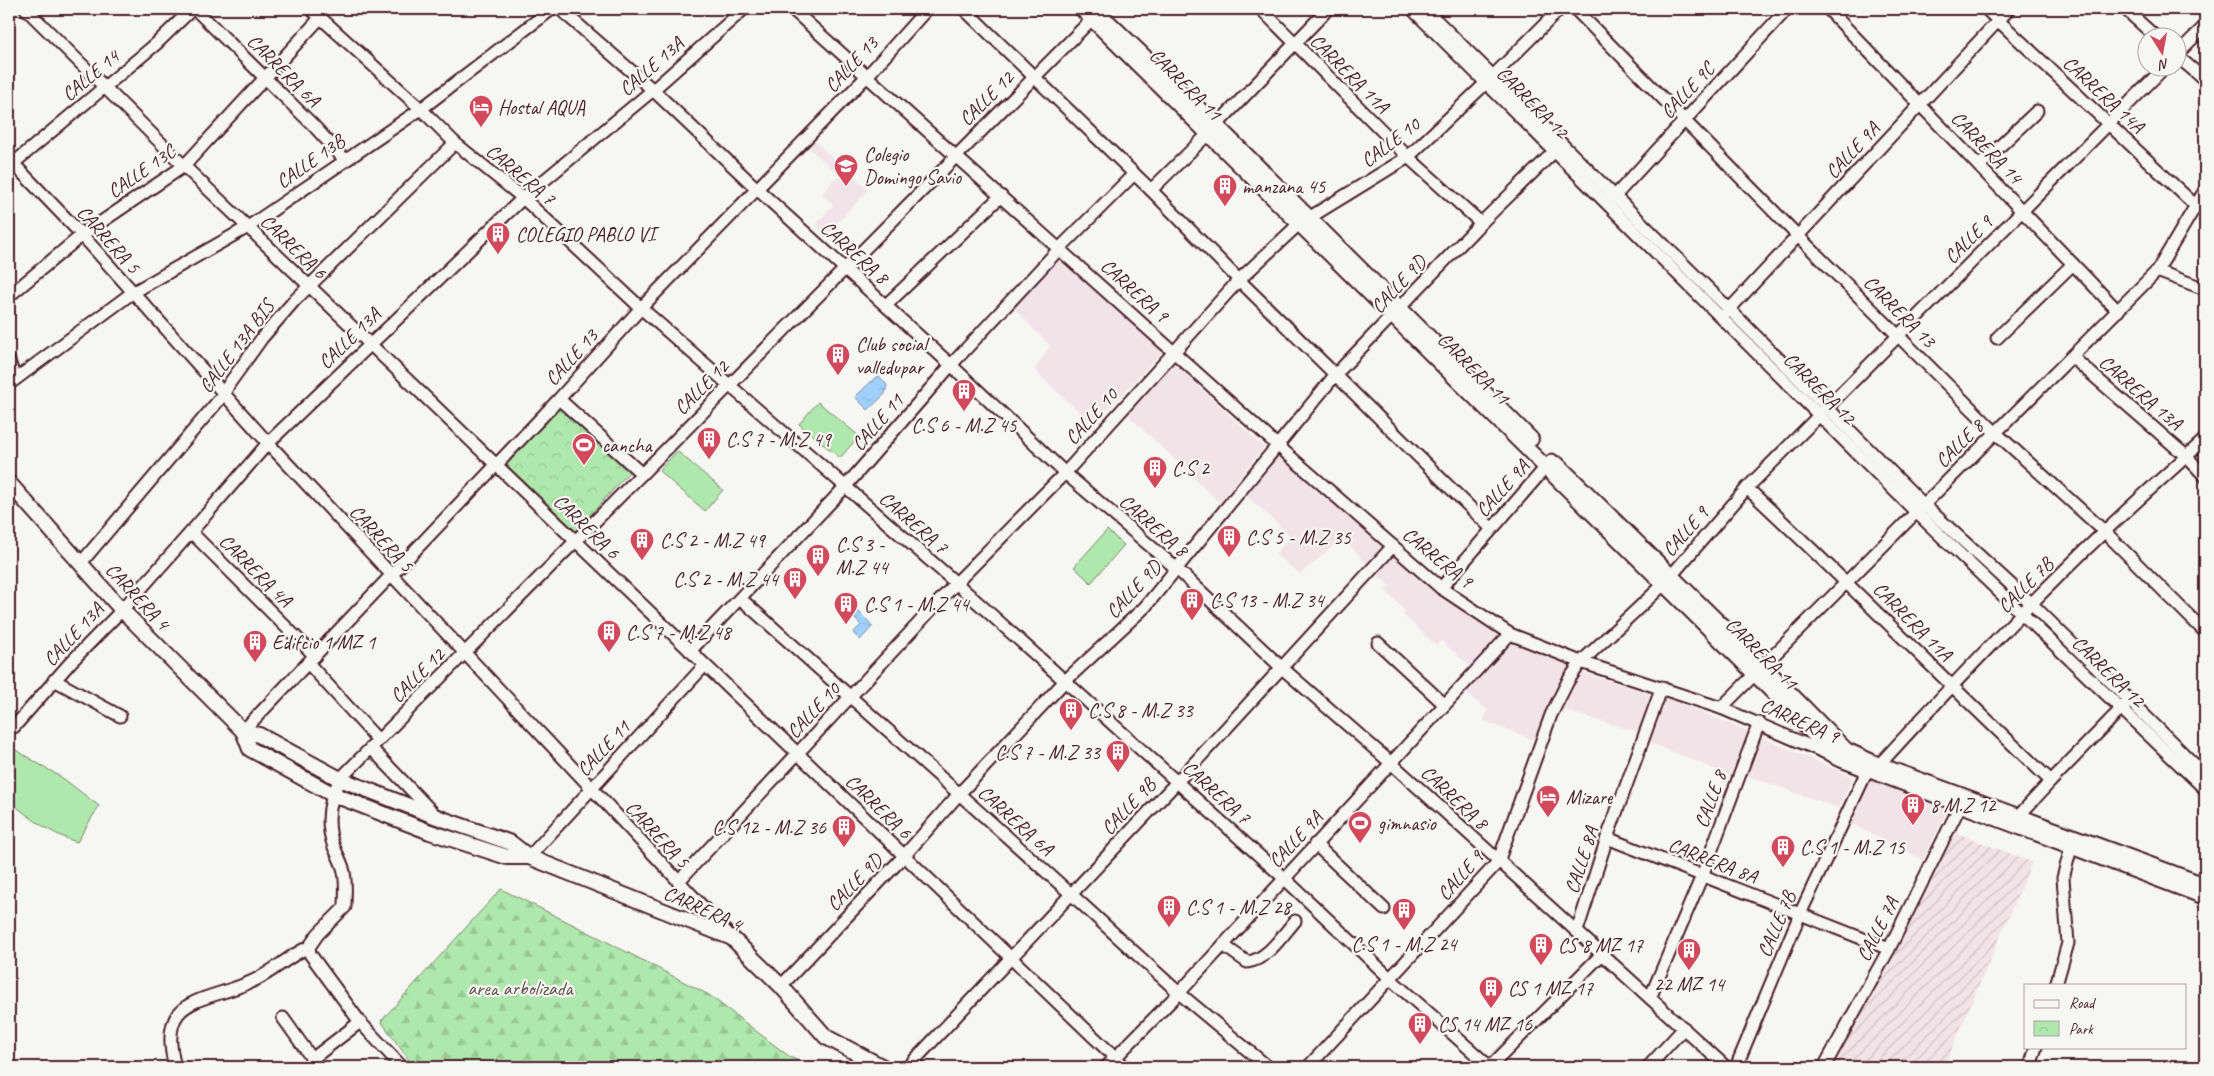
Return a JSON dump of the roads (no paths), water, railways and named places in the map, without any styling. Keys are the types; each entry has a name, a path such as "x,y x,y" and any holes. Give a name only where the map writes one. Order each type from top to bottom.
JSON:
{"main road":[{"name":"CARRERA 11","path":"1094,11 1842,754"},
{"name":"CARRERA 4","path":"9,484 122,610 243,731 250,749 332,794 430,832 507,857 529,857"},
{"name":"CARRERA 4","path":"243,731 260,735 340,779 437,817 511,843 529,857 732,938 781,986 826,1037 883,1067"},
{"name":"CARRERA 9","path":"1842,754 1960,806 2015,820"},
{"name":"CARRERA 9","path":"1873,768 2072,841 2205,885"},
{"name":"CARRERA 9","path":"2072,841 2205,897"}],"street":[{"name":"CARRERA 6","path":"26,9 184,166 1125,1067"},
{"name":"CALLE 14","path":"10,163 106,87 194,9"},
{"name":"CARRERA 6A","path":"194,9 266,78 344,159"},
{"name":"CARRERA 7","path":"310,9 421,109 455,143 523,198 641,308 956,583 1284,878 1490,1067"},
{"name":"CALLE 13B","path":"12,382 132,293 248,227 344,159 421,109 552,9"},
{"name":"CARRERA 8","path":"560,9 653,90 756,188 951,365 1064,473 1177,570 1281,667 1390,762 1726,1067"},
{"name":"CALLE 13A","path":"11,727 122,610 268,443 369,344 523,198 653,90 744,9"},
{"name":"CARRERA 9","path":"792,9 868,75 1277,445 1441,588 1510,634 1581,662 1662,687 1842,754"},
{"name":"CALLE 13","path":"243,731 559,399 641,308 868,75 927,9"},
{"path":"964,9 1151,190 1239,280 1491,528"},
{"name":"CARRERA 11A","path":"1261,9 1408,157 1481,223"},
{"path":"1151,190 1212,130 1328,9"},
{"name":"CARRERA 12","path":"1412,9 1491,79"},
{"name":"CARRERA 12","path":"1425,9 1559,148 1824,411 2023,614 2205,789"},
{"name":"CALLE 10","path":"678,882 956,583 1064,473 1239,280 1305,221 1408,157 1491,79 1560,9"},
{"name":"CARRERA 13","path":"1575,9 1798,236 1996,433 2104,531 2205,632"},
{"name":"CALLE 9C","path":"1614,197 1787,9"},
{"name":"CARRERA 14","path":"1828,9 2118,311"},
{"name":"CARRERA 14A","path":"1986,9 2196,206"},
{"name":"CALLE 9A","path":"1726,313 2009,9"},
{"path":"2125,9 2146,28"},
{"name":"CALLE 12","path":"309,947 318,934 345,907 344,869 333,844 328,817 332,794 340,779 1034,77 1094,11"},
{"name":"CALLE 13C","path":"9,296 82,235 184,166 321,18"},
{"path":"2186,45 2205,26"},
{"path":"2186,64 2205,80"},
{"name":"CALLE 9","path":"1308,1067 1498,862 1552,716 1568,681 1581,662 1667,580 1747,488 2154,78"},
{"path":"1979,166 2037,111"},
{"name":"CALLE 13A BIS","path":"81,563 224,394 262,338 309,286 455,143"},
{"name":"CARRERA 12","path":"1559,148 1614,197 1726,313"},
{"name":"CALLE 9D","path":"781,986 1065,681 1145,607 1336,374 1481,223 1559,148"},
{"name":"CARRERA 5","path":"10,163 82,235 268,443 590,789 732,938"},
{"name":"CALLE 11","path":"690,651 845,487 951,365 1060,248 1134,174"},
{"name":"CALLE 8","path":"1721,708 2157,271 2205,190"},
{"path":"886,306 1001,196"},
{"path":"1997,338 2072,264"},
{"path":"2157,271 2205,289"},
{"name":"CARRERA 13A","path":"2072,357 2186,456 2205,476"},
{"path":"9,361 12,382"},
{"path":"559,399 642,474"},
{"name":"CALLE 7B","path":"1736,1067 1800,914 1873,768 2104,531 2205,439"},
{"name":"CALLE 9A","path":"1441,588 1549,463"},
{"name":"CARRERA 11A","path":"1747,488 1847,582 1951,687 2050,781"},
{"name":"CARRERA 12","path":"1920,509 2032,604 2205,775"},
{"name":"CARRERA 4A","path":"192,532 312,660 375,744 437,817"},
{"name":"CALLE 9B","path":"908,1067 1177,782 1393,546"},
{"name":"CARRERA 6A","path":"741,599 1072,894 1179,993 1268,1067"},
{"name":"CALLE 9A","path":"1106,1067 1179,993 1510,634"},
{"path":"1378,644 1444,704"},
{"name":"CALLE 11","path":"529,857 705,665"},
{"path":"54,680 120,716"},
{"name":"CALLE 8A","path":"1577,932 1607,838 1662,687"},
{"path":"2015,820 2050,781 2130,700"},
{"name":"CALLE 8","path":"1650,998 1702,876 1759,723"},
{"name":"CALLE 7A","path":"1824,1067 1889,948 1960,806"},
{"name":"CARRERA 8A","path":"1607,838 1889,948"},
{"path":"2056,984 2068,943 2063,878 2072,841"},
{"path":"1315,844 1384,909"},
{"path":"1223,945 1247,962 1256,961 1295,921"},
{"path":"175,1067 170,1038 172,1022 178,1012 190,1004 259,978 300,950 309,947 315,964 360,1022 402,1067"},
{"path":"1490,1067 1602,954"},
{"path":"283,1018 315,1063 360,1022"},
{"path":"1648,1067 1684,1028"},
{"path":"2030,1067 2036,1048"}],"water":[{"path":"878,375 887,385 885,394 868,410 855,397"},
{"path":"857,610 873,626 860,640 853,633 861,625 852,616"}],"place":[{"name":"Hostal AQUA","path":"481,128"},
{"name":"Colegio Domingo Savio","path":"846,187"},
{"name":"manzana 45","path":"1225,207"},
{"name":"COLEGIO PABLO VI","path":"498,255"},
{"name":"Club social valledupar","path":"838,376"},
{"name":"C.S 6 - M.Z 45","path":"964,412"},
{"name":"C.S 7 - M.Z 49","path":"709,460"},
{"name":"cancha","path":"584,466"},
{"name":"C.S 2","path":"1155,489"},
{"name":"C.S 5 - M.Z 35","path":"1229,558"},
{"name":"C.S 2 - M.Z 49","path":"642,561"},
{"name":"C.S 3 - M.Z 44","path":"818,577"},
{"name":"C.S 2 - M.Z 44","path":"795,600"},
{"name":"C.S 13 - M.Z 34","path":"1192,621"},
{"name":"C.S 1 - M.Z 44","path":"846,625"},
{"name":"C.S 7 - M.Z 48","path":"609,653"},
{"name":"Edifcio 1 MZ 1","path":"255,663"},
{"name":"C.S 8 - M.Z 33","path":"1071,731"},
{"name":"C.S 7 - M.Z 33","path":"1118,773"},
{"name":"Mizare","path":"1548,818"},
{"name":"8 M.Z 12","path":"1913,826"},
{"name":"gimnasio","path":"1360,844"},
{"name":"C.S 12 - M.Z 36","path":"844,848"},
{"name":"C.S 1 - M.Z 15","path":"1783,868"},
{"name":"C.S 1 - M.Z 28","path":"1169,928"},
{"name":"C.S 1 - M.Z 24","path":"1404,931"},
{"name":"CS 8 MZ 17","path":"1541,966"},
{"name":"22 MZ 14","path":"1689,971"},
{"name":"CS 1 MZ 17","path":"1491,1009"},
{"name":"CS 14 MZ 16","path":"1420,1045"}],"park label":[{"name":"area arbolizada","path":"520,988"}]}
